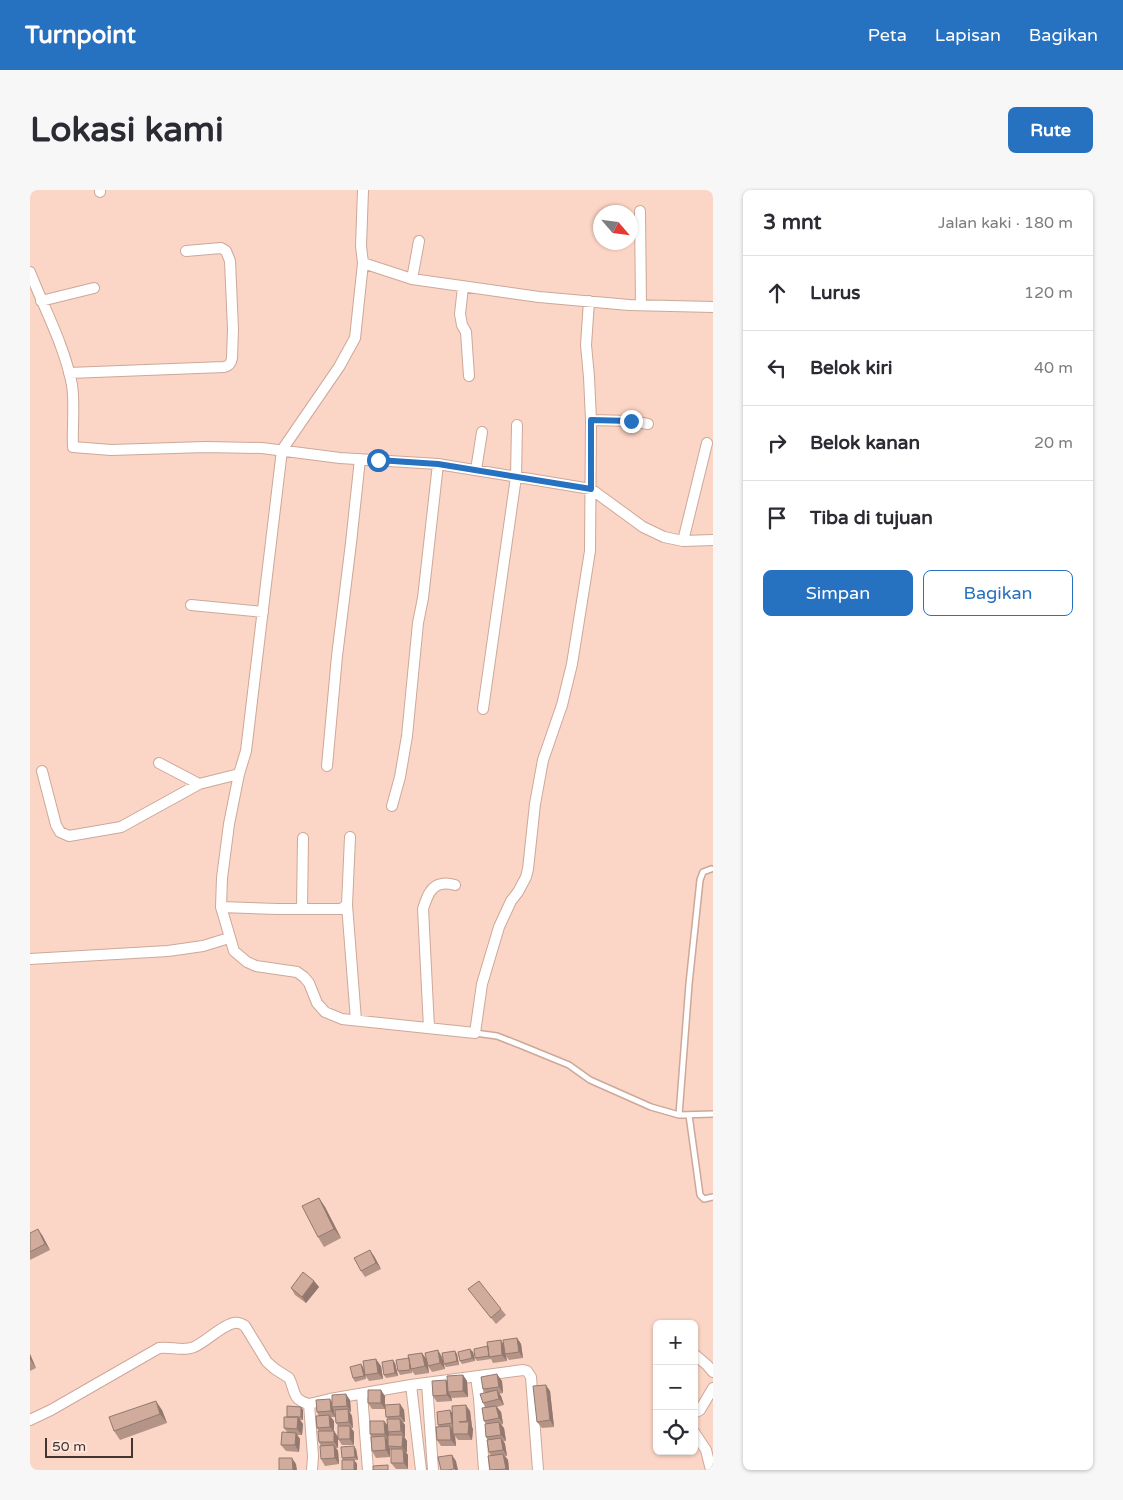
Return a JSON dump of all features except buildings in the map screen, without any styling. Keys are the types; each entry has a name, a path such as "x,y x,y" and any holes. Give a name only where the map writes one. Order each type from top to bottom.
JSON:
{"street":[{"path":"363,190 361,246 363,263 356,338 339,367 282,450 246,751 239,774 229,824 222,878 221,907 234,951 247,962 256,966 297,972 309,983 317,1004 325,1012 342,1019 475,1033 482,984 499,927 506,909 526,877 535,804 543,760 562,705 572,664 590,551 591,420 586,345 590,301"},
{"path":"640,211 641,305"},
{"path":"412,280 419,241"},
{"path":"69,373 224,367 231,363 233,329 230,261 226,251 221,248 186,251"},
{"path":"363,263 412,280 564,300 713,307"},
{"path":"30,272 69,373 72,388 73,447 111,450 205,447 262,448 316,455 438,464 591,489 642,527 664,537 683,541 713,540"},
{"path":"463,287 460,314 462,325 466,332 469,376"},
{"path":"41,301 94,288"},
{"path":"591,420 631,421 648,424"},
{"path":"483,709 516,476 517,425"},
{"path":"476,470 482,432"},
{"path":"683,541 707,443"},
{"path":"327,766 337,656 360,459"},
{"path":"392,806 400,777 407,736 418,623 423,598 438,464"},
{"path":"191,605 263,612"},
{"path":"159,763 199,784"},
{"path":"42,771 56,825 60,832 69,836 120,827 199,784 239,774"},
{"path":"350,837 347,905 356,1020"},
{"path":"302,909 303,838"},
{"path":"429,1028 423,909 426,899 436,886 442,884 455,885"},
{"path":"221,907 341,909 347,905"},
{"path":"30,959 168,951 203,946 229,938"},
{"path":"30,1420 51,1410 159,1348 192,1348 236,1322 245,1326 262,1355 272,1367 289,1378 296,1397 302,1402 309,1404 427,1383 525,1370 529,1372 531,1377 538,1470"},
{"path":"698,1357 713,1372"},
{"path":"476,1376 484,1470"},
{"path":"427,1383 433,1470"},
{"path":"412,1386 421,1470"},
{"path":"698,1411 713,1388"},
{"path":"362,1394 368,1470"},
{"path":"309,1404 312,1470"},
{"path":"698,1436 710,1447 711,1470"}],"lane":[{"path":"680,1115 689,984 700,880 703,872 711,869"},
{"path":"475,1033 497,1036 520,1044 569,1065 590,1080 651,1107 680,1115 713,1114"},
{"path":"689,1115 700,1195 704,1199 713,1197"}],"route":[{"path":"378,460 438,464 591,489 591,420 631,421"}]}
